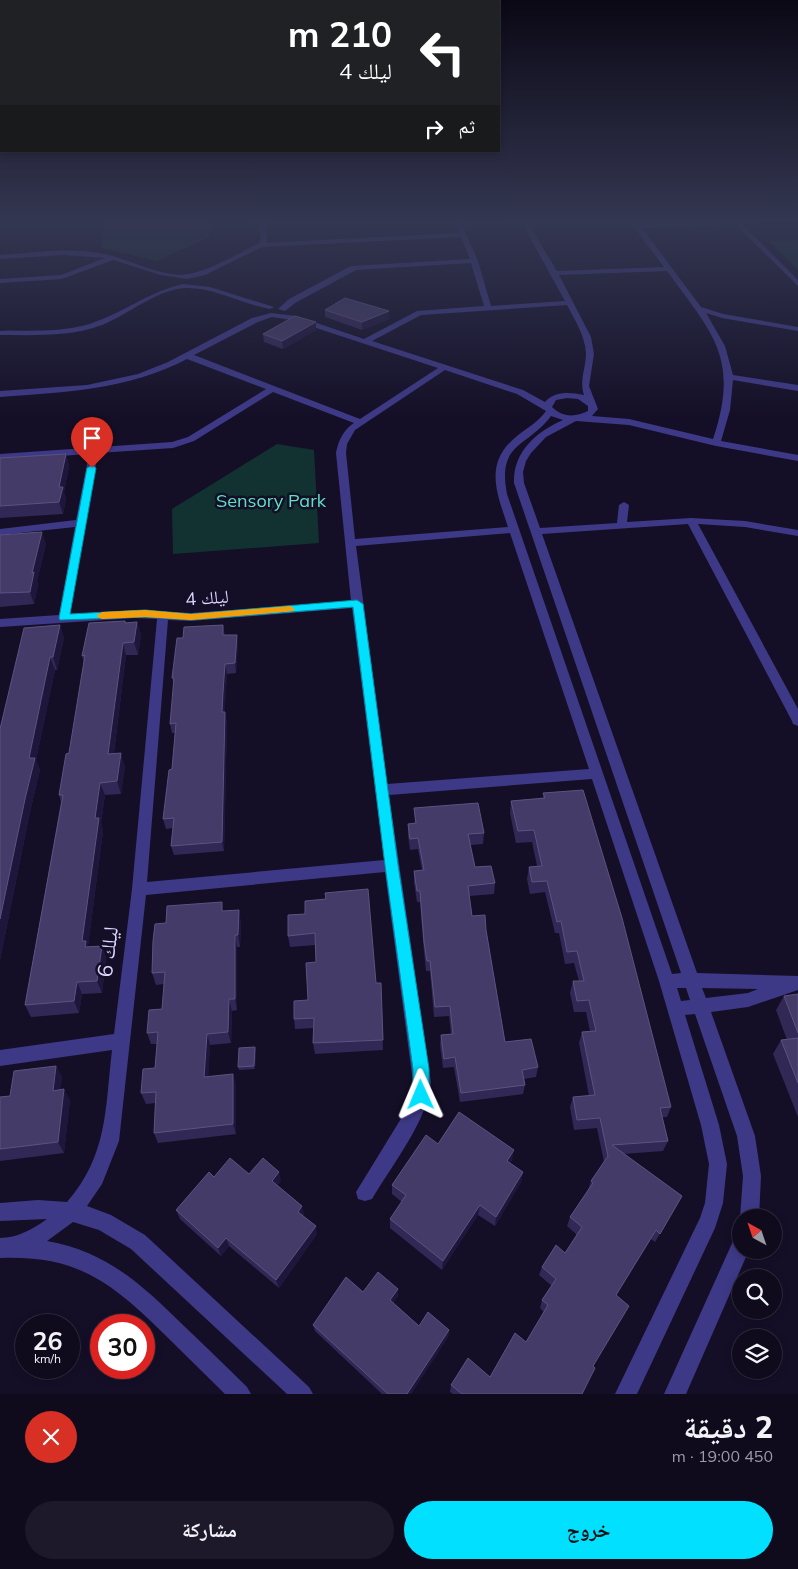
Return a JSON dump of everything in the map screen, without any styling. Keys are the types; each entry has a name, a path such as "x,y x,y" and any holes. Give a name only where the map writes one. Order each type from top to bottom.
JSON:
{"street":[{"path":"0,333 86,327 172,288"},
{"path":"205,288 269,311 520,392 581,397 629,422"},
{"path":"0,394 106,385 141,376 188,356 256,320 269,311 315,288"},
{"path":"482,288 488,308"},
{"path":"562,288 589,345 590,363 586,390 594,409 592,413 576,418 552,430 529,448 520,461 518,468 519,484 746,1136 752,1176 750,1209"},
{"path":"683,288 709,324 722,349 729,377 726,409 716,443"},
{"path":"282,310 292,300"},
{"path":"366,341 409,317 420,313 570,305"},
{"path":"698,308 730,317 798,329"},
{"path":"269,311 282,310 293,318"},
{"path":"709,324 718,319 730,317"},
{"path":"188,356 361,422"},
{"path":"366,1192 417,1108 422,1088 421,1069 391,865 357,604 341,453 346,436 361,422 443,368"},
{"path":"729,377 798,388"},
{"path":"586,382 550,401 549,409 542,423 510,447 500,464 499,482 522,556 667,982 716,1144 718,1164 718,1184 708,1221 626,1394"},
{"path":"0,457 163,447 183,442 198,435 273,388"},
{"path":"520,392 560,416 629,422 716,443 798,458"},
{"path":"64,618 94,451"},
{"path":"622,524 624,505"},
{"path":"536,531 691,521 745,524 798,533"},
{"path":"691,521 798,721"},
{"path":"0,532 82,523"},
{"path":"350,543 514,530"},
{"path":"522,556 545,555"},
{"name":"ليلك 4","path":"1,625 64,618 135,614 191,617 357,604"},
{"name":"ليلك 6","path":"5,1248 38,1236 62,1221 72,1211 92,1186 106,1157 110,1141 120,1041 140,889 163,616"},
{"path":"381,790 596,774"},
{"path":"140,889 391,865"},
{"path":"667,982 693,980 796,983"},
{"path":"675,1009 748,1000 796,983"},
{"path":"0,1058 120,1041"},
{"path":"0,1212 39,1208 72,1211 109,1224 138,1242 302,1394"},
{"path":"5,1248 57,1252 100,1268 117,1278 134,1291 240,1394"},
{"path":"675,1394 735,1259"}],"green space":[{"name":"Sensory Park","path":"277,444 314,450 319,543 173,554 172,509"}],"building":[{"path":"345,298 389,311 362,322 325,310"},
{"path":"295,316 316,322 282,341 263,334"},
{"path":"66,454 59,487 63,487 59,502 0,506 0,458"},
{"path":"42,532 32,573 34,572 30,592 0,593 0,535"},
{"path":"125,621 125,623 137,622 134,642 123,643 108,754 121,753 117,781 100,783 95,818 99,818 82,941 86,941 85,947 102,946 97,981 77,982 74,1001 25,1005 63,795 59,795 66,754 69,753 85,655 82,656 89,623"},
{"path":"60,625 53,657 50,657 29,758 35,758 0,919 0,729 24,628"},
{"path":"223,625 223,635 237,635 235,663 225,664 222,712 225,712 222,842 171,846 174,818 163,819 169,770 172,769 176,723 170,724 174,678 172,678 177,638 183,638 184,627"},
{"path":"583,790 622,918 671,1107 660,1108 668,1141 612,1145 682,1196 660,1234 656,1230 616,1295 629,1306 593,1366 595,1368 582,1394 462,1394 451,1385 468,1358 490,1377 515,1333 526,1342 548,1305 542,1300 556,1279 542,1267 556,1245 565,1253 582,1227 570,1217 593,1183 591,1181 608,1156 600,1118 577,1120 573,1097 595,1095 582,1032 596,1031 589,1000 577,1001 573,981 584,981 577,951 567,952 561,921 557,922 547,881 532,882 529,867 542,866 534,830 518,831 511,801 545,798 543,793"},
{"path":"478,803 484,833 468,834 475,867 491,866 495,883 468,886 472,916 485,915 505,1042 531,1039 538,1067 522,1070 525,1085 461,1093 455,1057 444,1059 441,1035 453,1034 450,1006 435,1007 430,961 427,961 424,942 420,891 417,891 414,871 424,870 418,838 410,839 408,824 416,823 414,808"},
{"path":"368,889 376,983 381,983 383,1040 313,1043 314,1018 294,1019 294,1001 308,1000 306,963 316,962 315,933 288,936 288,915 305,914 305,901 326,899 325,893"},
{"path":"222,902 222,911 239,910 238,935 235,935 235,999 229,999 228,1032 207,1034 204,1077 233,1074 233,1124 154,1133 156,1092 141,1093 143,1069 155,1068 158,1032 147,1033 149,1010 162,1009 165,972 152,973 155,924 166,923 167,906"},
{"path":"798,994 798,1033 784,996"},
{"path":"798,1038 798,1083 781,1040"},
{"path":"255,1047 254,1066 238,1067 239,1048"},
{"path":"56,1066 53,1091 64,1089 58,1142 0,1149 0,1097 10,1096 14,1071"},
{"path":"459,1112 514,1150 507,1161 523,1172 496,1217 480,1205 443,1261 390,1219 406,1195 392,1185 426,1135 438,1144"},
{"path":"230,1158 249,1174 263,1158 279,1172 272,1181 302,1206 298,1212 316,1226 276,1280 226,1238 218,1248 176,1210 209,1172 214,1177"},
{"path":"378,1272 398,1289 390,1300 419,1326 428,1312 449,1330 407,1394 388,1394 313,1325 346,1277 363,1292"}],"slow traffic":[{"path":"102,616 154,614 172,617 191,617 290,609"}],"route":[{"path":"92,468 64,618 145,614 191,617 357,604 391,865 421,1069 421,1095"}]}
